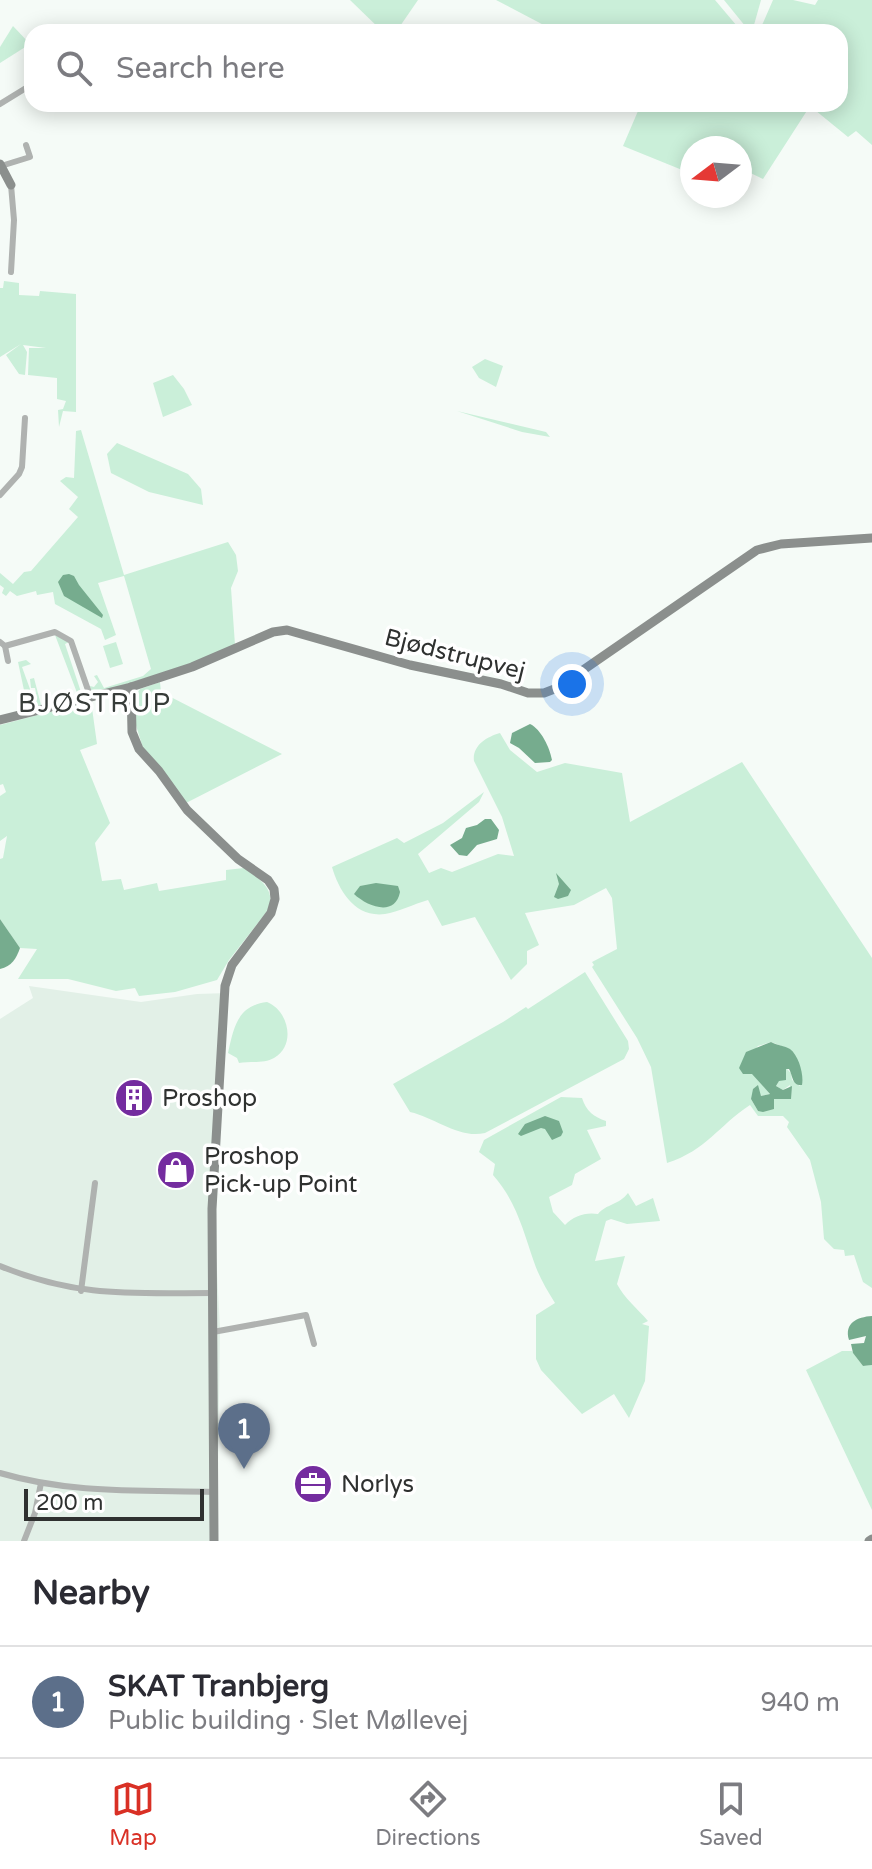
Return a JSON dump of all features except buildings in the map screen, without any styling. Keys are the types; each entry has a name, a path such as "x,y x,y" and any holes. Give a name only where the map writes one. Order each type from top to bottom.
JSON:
{"street":[{"path":"0,104 24,89"},
{"path":"11,272 14,194 1,165 30,157 26,145"},
{"path":"0,495 22,467 25,418"},
{"name":"Bjødstrupvej","path":"0,720 131,687 192,667 273,632 287,630 410,665 501,684 528,693 544,693 557,688 757,550 781,544 872,538"},
{"path":"8,661 2,644 55,632 71,641 88,690"},
{"path":"131,687 132,732 139,749 159,771 181,804 238,859 268,880 275,894 271,913 232,965 225,986 212,1209 214,1541"},
{"path":"81,1291 95,1183"},
{"path":"0,1266 41,1282 81,1291 213,1293"},
{"path":"213,1332 306,1315 314,1344"},
{"path":"0,1473 92,1491 214,1492"},
{"path":"24,1541 35,1513 41,1483"}],"shaded area":[{"path":"350,0 418,0 402,24 375,24"},
{"path":"496,0 715,0 735,24 542,24"},
{"path":"724,0 761,0 754,24 744,24"},
{"path":"773,0 815,5 818,0 872,0 872,145 856,131 848,137 817,112 848,112 848,24 762,24"},
{"path":"13,26 24,38 24,48 0,63 0,47"},
{"path":"638,112 806,112 763,179 752,174 752,136 680,136 680,169 623,146"},
{"path":"4,281 19,283 19,295 39,296 40,291 76,294 76,412 63,411 59,427 58,410 63,409 66,401 57,399 57,378 28,375 29,348 46,348 23,345 27,352 25,375 19,374 6,355 21,344 0,357 0,288 3,288"},
{"path":"485,359 503,366 496,387 479,378 472,367"},
{"path":"173,375 192,405 163,417 153,383"},
{"path":"457,411 546,432 550,437 522,432"},
{"path":"81,430 124,575 228,542 236,555 238,571 231,588 235,645 194,663 91,695 90,686 94,687 98,682 94,676 97,675 104,688 143,676 151,669 124,576 98,583 116,635 105,640 101,629 55,604 53,592 37,595 36,591 17,596 10,591 6,596 0,585 0,573 13,584 24,572 31,571 78,517 69,509 78,497 60,481 66,477 74,478 76,431"},
{"path":"117,443 188,474 201,489 203,505 149,492 111,473 107,454"},
{"path":"63,575 74,576 103,615 102,618 64,596 58,582"},
{"path":"55,635 69,642 65,644 81,692 88,691 89,695 79,698"},
{"path":"116,642 123,664 110,668 103,646"},
{"path":"26,660 31,664 22,667 30,689 29,695 36,693 35,688 31,688 30,679 34,678 41,705 28,709 18,662"},
{"path":"160,682 161,692 282,754 186,803 143,748 134,719 135,697 140,689"},
{"path":"91,701 97,744 80,750 110,823 95,843 102,881 121,879 124,890 157,883 159,891 226,880 226,870 244,868 268,890 268,910 217,980 175,992 139,996 135,988 116,991 68,979 18,979 37,949 20,948 0,919 0,859 3,858 7,836 0,841 0,796 6,792 3,784 0,785 0,725"},
{"path":"530,724 544,739 551,755 550,762 535,763 510,743 512,733"},
{"path":"500,733 510,750 537,772 565,763 622,773 630,822 742,762 872,958 872,1288 863,1282 854,1255 845,1256 844,1250 834,1249 824,1239 821,1202 810,1160 783,1116 758,1116 750,1105 692,1151 667,1163 651,1067 637,1038 592,967 592,962 617,949 612,898 606,888 574,905 525,913 539,945 527,951 527,964 511,980 475,917 442,926 428,900 390,913 374,914 357,907 344,893 332,867 397,838 404,843 443,823 484,792 479,802 418,854 429,873 441,868 452,872 498,854 514,856 502,817 474,761 478,747","holes":["771,1042 789,1049 800,1086 792,1080 786,1068 786,1080 779,1080 776,1086 783,1090 790,1085 788,1099 774,1099 758,1111 751,1099 757,1091 761,1096 770,1094 752,1073 739,1068 758,1046"]},
{"path":"491,819 499,830 497,839 477,845 467,856 459,855 450,845 462,838 466,828"},
{"path":"556,873 571,890 568,896 558,899 554,897 559,884"},
{"path":"376,883 398,886 400,892 393,905 373,906 354,894 360,886"},
{"path":"0,919 20,948 13,962 0,969"},
{"path":"585,972 628,1041 629,1049 624,1059 485,1133 457,1131 410,1112 393,1084 526,1007 528,1009"},
{"path":"29,986 141,1002 228,993 214,1214 220,1328 217,1541 0,1541 0,1019 33,998"},
{"path":"267,1002 285,1020 286,1045 270,1060 239,1063 228,1053 238,1019 249,1008"},
{"path":"771,1042 788,1048 796,1056 802,1085 795,1082 789,1069 786,1069 786,1080 779,1081 776,1086 783,1090 792,1086 791,1099 774,1099 774,1109 763,1112 758,1111 751,1099 753,1089 758,1085 761,1096 770,1094 752,1074 743,1074 739,1068 746,1052"},
{"path":"561,1097 582,1098 591,1113 606,1121 606,1126 587,1130 601,1159 575,1174 572,1185 549,1197 553,1212 565,1225 580,1215 598,1214 628,1193 636,1206 653,1198 660,1221 627,1224 611,1219 606,1221 595,1261 625,1256 617,1284 648,1321 642,1324 649,1326 645,1381 629,1418 614,1394 582,1414 541,1370 536,1359 536,1315 555,1303 538,1273 513,1206 493,1175 495,1164 479,1152 484,1140"},
{"path":"545,1116 559,1121 563,1132 561,1136 552,1140 541,1128 521,1136 518,1134 525,1124"},
{"path":"872,1316 872,1365 863,1366 853,1353 851,1344 864,1343 866,1336 849,1340 848,1329 857,1320"},
{"path":"842,1351 852,1351 863,1366 872,1365 872,1510 806,1370"}],"place":[{"name":"Proshop","path":"134,1098"},
{"name":"Proshop Pick-up Point","path":"176,1170"},
{"name":"SKAT Tranbjerg","path":"244,1469"},
{"name":"Norlys","path":"313,1484"}],"district":[{"name":"BJØSTRUP","path":"95,703"}]}
